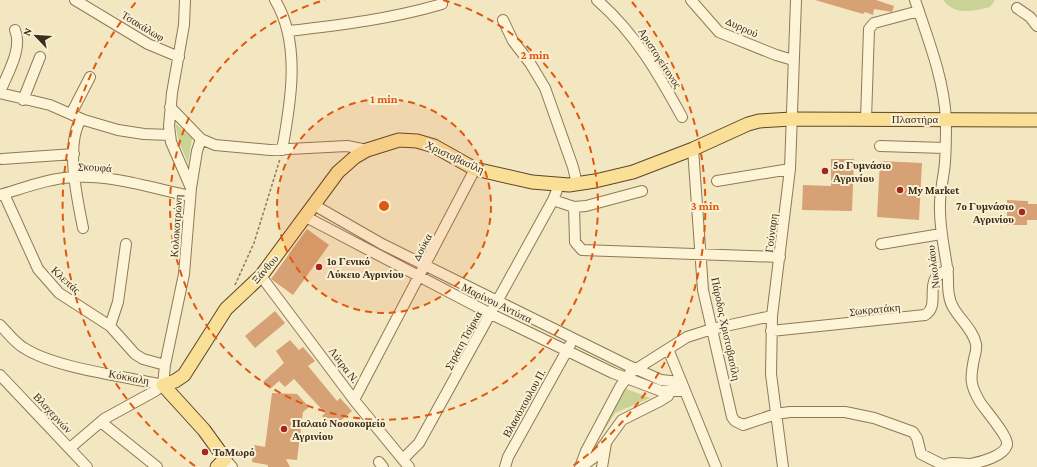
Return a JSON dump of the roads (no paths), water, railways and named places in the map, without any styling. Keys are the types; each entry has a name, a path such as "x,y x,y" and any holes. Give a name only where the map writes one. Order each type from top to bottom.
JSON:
{"main road":[{"name":"Πλαστήρα","path":"792,119 1037,120"},
{"name":"Χριστοβασίλη","path":"366,150 399,140 417,141 434,146 476,169 510,178 558,185 578,184 625,174 693,149 748,124 759,121 792,119"},
{"name":"Ξάνθου","path":"163,384 175,382 187,372 224,312 233,301 261,276 338,172 355,156 366,150"},
{"name":"Κόκκαλη","path":"163,384 204,430 225,464"}],"street":[{"name":"Τσακάλωφ","path":"75,0 148,44 179,57"},
{"name":"Κολοκοτρώνη","path":"163,384 165,365 184,274 190,192 170,135 170,107 179,57 185,0"},
{"path":"275,0 282,12 288,30 291,94 282,150"},
{"name":"Αριστογείτονος","path":"597,0 617,18 637,42 654,68 682,117"},
{"name":"Δυρρού","path":"691,0 719,32 776,55 793,60"},
{"name":"Γούναρη","path":"783,467 771,374 771,331 790,169 796,0"},
{"name":"Νικολάου","path":"915,0 937,69 946,120 946,148 940,204 941,234 948,269 950,301 976,343 976,354 971,373 971,385 989,416 1006,438 1007,444 1002,452 983,461 969,464 948,464 942,466"},
{"path":"288,30 385,18 442,4"},
{"path":"1017,8 1030,17 1037,26"},
{"path":"866,119 869,29 874,23 919,11"},
{"path":"502,20 513,41 530,63 545,88 578,184"},
{"path":"15,30 18,38 16,51 0,92 23,100 45,104 81,118 129,132 170,135"},
{"path":"23,100 40,57"},
{"path":"70,114 90,77"},
{"name":"Χριστοβασίλη","path":"170,107 201,139 210,144 282,150 342,146 366,150"},
{"path":"81,118 76,129 74,154 75,177 83,228"},
{"path":"190,192 197,151 201,139"},
{"path":"880,146 946,148"},
{"name":"Πάροδος Χριστοβασίλη","path":"693,149 703,290 732,417 735,421 743,425 776,414 806,411 845,412 874,418 915,434 921,454 942,466"},
{"path":"2,160 74,154"},
{"name":"Δούκα","path":"354,400 476,169"},
{"path":"717,181 790,169"},
{"name":"Σκουφά","path":"2,195 33,185 75,177 115,180 190,192"},
{"name":"Στράτη Τσίρκα","path":"406,463 419,443 499,300 553,200 558,185"},
{"path":"553,200 574,207 598,204 642,191"},
{"name":"Κλεπάς","path":"2,195 41,274 63,296 110,326 135,354 143,359 165,365"},
{"name":"Μαρίνου Αντύπα","path":"314,205 373,239 499,300 574,339 661,380 679,385"},
{"path":"574,207 575,242 582,250 701,253 780,257"},
{"name":"Μαρίνου Αντύπα","path":"306,217 491,314 567,351 626,378 658,390 670,392"},
{"path":"881,244 941,234"},
{"path":"367,249 373,239"},
{"path":"110,326 118,302 126,244"},
{"name":"Σωκρατάκη","path":"771,331 925,315 931,307 935,278 948,269"},
{"name":"Λύτρα Ν.","path":"261,276 354,400 406,463"},
{"path":"580,467 586,451 626,378 636,369 687,337 712,329 772,316"},
{"name":"Κόκκαλη","path":"0,325 17,343 34,353 80,367 163,384"},
{"name":"Βλασόπουλου Π.","path":"506,467 508,457 574,339"},
{"path":"668,349 679,385 716,467"},
{"name":"Βλαχερνών","path":"0,375 87,467"},
{"path":"70,448 101,422 163,384"},
{"path":"580,467 596,456 622,420 660,401 679,385"},
{"path":"101,422 157,467"},
{"path":"602,467 607,442"}],"place":[{"name":"5ο Γυμνάσιο Αγρινίου","path":"825,171"},
{"name":"My Market","path":"900,190"},
{"name":"7ο Γυμνάσιο Αγρινίου","path":"1022,212"},
{"name":"1ο Γενικό Λύκειο Αγρινίου","path":"319,267"},
{"name":"Παλαιό Νοσοκομείο Αγρινίου","path":"284,429"},
{"name":"ΤοΜωρό","path":"205,452"}]}
